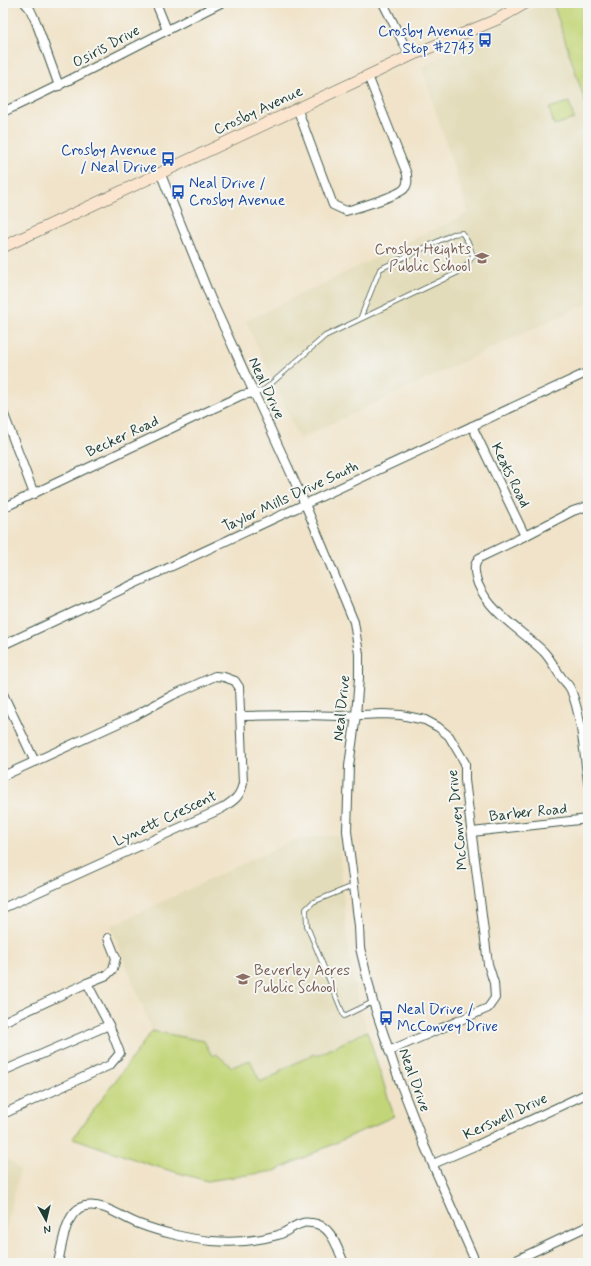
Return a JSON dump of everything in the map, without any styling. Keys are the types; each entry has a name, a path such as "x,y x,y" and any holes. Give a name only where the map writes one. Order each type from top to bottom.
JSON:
{"street":[{"path":"24,3 30,9 36,22 59,86"},
{"path":"156,3 167,30"},
{"name":"Osiris Drive","path":"3,112 59,86 221,3"},
{"path":"383,3 410,56"},
{"name":"Crosby Avenue","path":"3,247 297,108 410,56 498,19 526,3"},
{"path":"297,108 333,205 346,211 391,195 404,189 408,183 407,174 368,76"},
{"name":"Neal Drive","path":"160,172 211,299 305,504 354,622 359,654 359,678 347,798 348,830 353,886 359,926 360,948 373,1002 399,1080 425,1147 476,1263"},
{"name":"Taylor Mills Drive South","path":"3,645 588,372"},
{"name":"Becker Road","path":"3,508 242,395 254,393"},
{"path":"3,412 34,494"},
{"name":"Keats Road","path":"472,426 525,536"},
{"path":"588,506 573,510 525,536 479,558 475,566 475,573 481,590 487,600 504,619 534,642 550,658 571,690 582,729 588,782"},
{"name":"Lynett Crescent","path":"3,776 134,716 173,695 215,676 224,677 235,681 239,687 243,784 241,793 233,801 221,809 3,908"},
{"path":"3,694 35,762"},
{"name":"McConvey Drive","path":"241,716 401,715 425,720 438,727 450,736 465,762 465,780 488,964 494,983 495,998 488,1008 389,1051"},
{"name":"Barber Road","path":"472,832 588,819"},
{"path":"3,1022 107,975 113,969 116,958 108,938"},
{"path":"3,1114 110,1065 120,1053 109,1026 87,983"},
{"path":"3,1071 109,1026"},
{"name":"Kerswell Drive","path":"433,1164 588,1093"},
{"path":"58,1263 70,1216 85,1206 105,1208 140,1224 180,1236 235,1243 278,1235 304,1223 318,1224 326,1229 332,1237 344,1263"},
{"path":"510,1263 588,1226"}],"lane":[{"path":"254,393 265,389 325,336 464,270 473,256 469,244 462,233 453,234 380,269 360,319"},
{"path":"353,886 313,902 306,909 307,926 344,1016 373,1002"}],"shaded area":[{"name":"Crosby Heights Public School","path":"544,3 553,3 588,111 588,303 299,439 246,321 468,213 422,68 490,29"},
{"name":"Beverley Acres Public School","path":"338,835 349,958 367,1031 260,1083 232,1067 216,1054 212,1056 204,1041 152,1031 111,926 293,840"},
{"path":"3,1155 20,1170 3,1241"}],"green space":[{"path":"553,3 588,3 588,111"},
{"path":"569,102 574,119 554,125 549,108"},
{"path":"152,1031 204,1041 212,1056 216,1054 232,1067 250,1060 260,1082 280,1073 279,1071 314,1054 316,1056 367,1031 394,1116 275,1171 207,1181 151,1165 73,1138"}],"place":[{"name":"Crosby Avenue Stop #2743","path":"485,40"},
{"name":"Crosby Avenue / Neal Drive","path":"168,159"},
{"name":"Neal Drive / Crosby Avenue","path":"178,192"},
{"name":"Crosby Heights Public School","path":"482,258"},
{"name":"Beverley Acres Public School","path":"243,979"},
{"name":"Neal Drive / McConvey Drive","path":"386,1018"}]}
